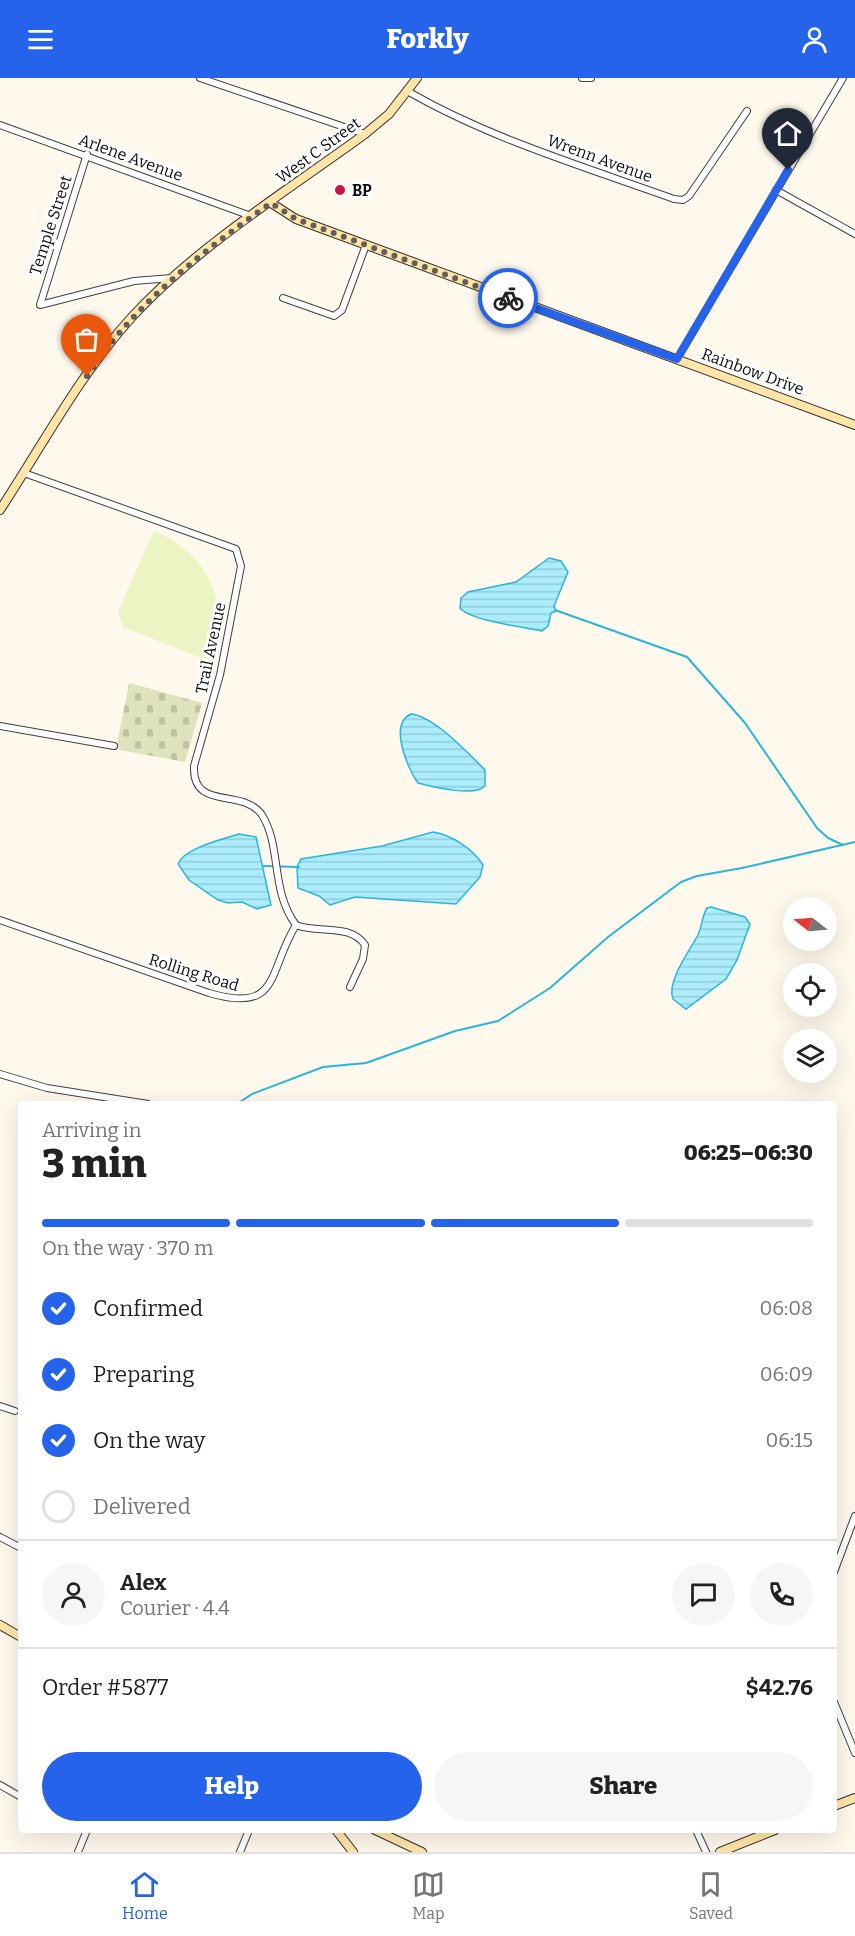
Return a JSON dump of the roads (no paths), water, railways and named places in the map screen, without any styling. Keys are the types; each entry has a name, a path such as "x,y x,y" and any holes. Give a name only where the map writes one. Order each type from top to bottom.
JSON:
{"street":[{"path":"201,78 365,134"},
{"name":"West C Street","path":"0,510 100,356 132,317 172,278 252,216 365,134 409,92 417,78"},
{"path":"582,78 591,78"},
{"path":"677,359 843,78"},
{"name":"Wrenn Avenue","path":"409,92 448,114 477,126 674,200 683,200 689,196 747,111"},
{"name":"Arlene Avenue","path":"0,124 252,216"},
{"name":"Temple Street","path":"87,154 40,305 134,281 172,278"},
{"path":"776,190 855,234"},
{"name":"Rainbow Drive","path":"271,203 296,219 855,424"},
{"path":"283,298 334,316 342,310 366,245"},
{"name":"Trail Avenue","path":"24,473 236,549 241,566 220,675 194,766 194,779 198,789 251,806 261,813 268,828 284,909 296,925"},
{"path":"0,726 114,746"},
{"name":"Rolling Road","path":"0,920 209,993 242,1000 264,992 271,982 284,945 296,925"},
{"path":"296,925 308,930 348,932 358,935 365,945 363,959 350,987"},
{"path":"0,1074 47,1089 128,1101"},
{"path":"0,1406 15,1411"},
{"path":"837,1564 855,1516"},
{"path":"0,1537 18,1546"},
{"path":"0,1625 18,1635"},
{"path":"837,1709 855,1753"},
{"path":"0,1785 18,1795"},
{"path":"837,1805 855,1798"},
{"path":"78,1852 83,1833"},
{"path":"240,1852 248,1833"},
{"path":"338,1833 353,1852"},
{"path":"381,1833 422,1852"},
{"path":"697,1833 706,1852"},
{"path":"721,1852 768,1833"}],"water":[{"path":"549,558 561,561 568,572 554,606 556,611 551,613 548,626 542,631 475,617 460,608 461,598 468,592 516,582"},
{"path":"411,714 430,721 470,755 485,770 485,786 472,791 463,791 418,783 405,758 400,737 404,719"},
{"path":"433,832 447,836 461,844 483,865 480,877 456,904 355,897 330,905 319,896 298,888 297,867 301,859 382,846"},
{"path":"239,834 256,837 271,905 257,909 242,902 228,903 218,900 189,880 178,864 188,853 196,849"},
{"path":"711,907 745,917 750,924 737,960 726,979 686,1009 673,999 673,984 680,966 698,935 705,911"}],"waterway":[{"path":"555,610 687,657 745,723 817,828 828,838 843,845"},
{"path":"242,1101 252,1094 323,1067 366,1063 455,1031 498,1021 550,988 608,937 681,882 697,876 855,842"},
{"path":"263,866 299,867"}],"place":[{"name":"BP","path":"340,190"}]}
